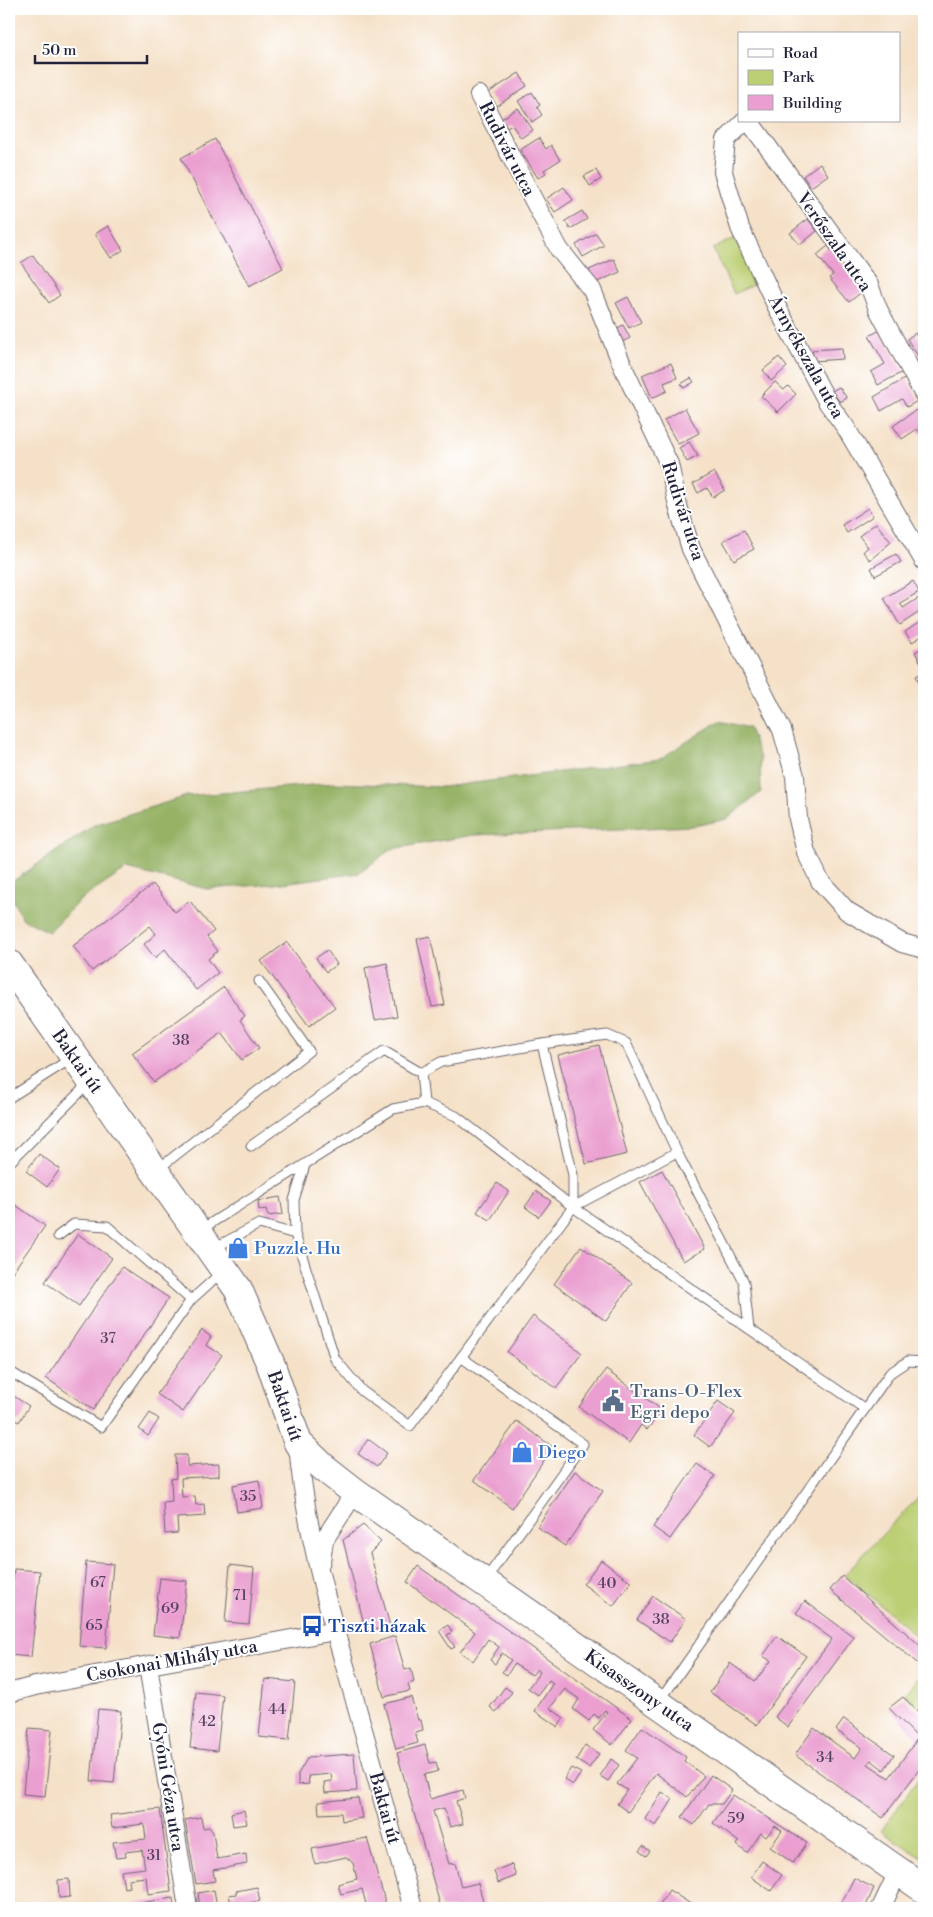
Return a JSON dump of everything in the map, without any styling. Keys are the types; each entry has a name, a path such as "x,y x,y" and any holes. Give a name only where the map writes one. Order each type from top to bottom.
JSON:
{"main road":[{"name":"Baktai út","path":"9,964 156,1170 238,1289 270,1365 298,1443 323,1467 355,1492"},
{"name":"Kisasszony utca","path":"355,1492 924,1889"}],"street":[{"name":"Rudivár utca","path":"479,95 559,249 592,290 623,367 669,464 678,506 691,549 782,730 795,776 798,819 806,852 820,881 847,911 902,943 924,949"},
{"name":"Árnyékszala utca","path":"744,122 726,140 723,172 740,228 777,308 828,403 851,436 924,561"},
{"name":"Verőszala utca","path":"750,122 869,286 878,309 924,395"},
{"path":"298,1443 300,1479 310,1530 320,1567"},
{"name":"Baktai út","path":"355,1492 324,1540 320,1567 335,1631 414,1908"},
{"name":"Csokonai Mihály utca","path":"9,1693 35,1686 335,1631"},
{"name":"Gyóni Géza utca","path":"148,1666 188,1908"},
{"path":"881,1908 898,1872"}],"lane":[{"path":"156,1170 309,1051 259,981"},
{"path":"421,1073 440,1062 542,1044 607,1035 626,1043 677,1152 744,1282 748,1329"},
{"path":"542,1044 573,1174 573,1207"},
{"path":"251,1146 384,1051 421,1073"},
{"path":"9,1098 74,1056"},
{"path":"421,1073 424,1103"},
{"path":"9,1163 91,1081"},
{"path":"9,1371 101,1427 191,1300 212,1250 305,1165 393,1109 424,1103 456,1116 573,1207 865,1409"},
{"path":"305,1165 294,1200 294,1234 335,1359 362,1391 410,1426 573,1207 677,1152"},
{"path":"58,1236 74,1224 107,1226 191,1300"},
{"path":"212,1250 259,1224 294,1234"},
{"path":"461,1357 583,1444 484,1581"},
{"path":"659,1704 890,1373 908,1361 924,1362"}],"green space":[{"path":"735,238 757,283 734,294 713,249"},
{"path":"719,721 749,728 760,758 761,792 727,819 694,826 474,835 391,849 359,873 275,884 207,889 127,869 79,901 49,932 23,919 9,893 9,884 94,825 187,796 334,783 443,787 660,759"},
{"path":"924,1491 924,1643 845,1574"},
{"path":"924,1672 924,1712 905,1694"},
{"path":"924,1771 924,1859 881,1831"}],"building":[{"path":"519,73 527,86 497,106 488,93"},
{"path":"532,92 540,105 537,107 542,115 532,122 518,101"},
{"path":"518,108 533,130 521,138 512,125 507,128 501,119"},
{"path":"539,138 546,149 551,145 560,160 544,170 546,173 538,178 520,150"},
{"path":"215,139 283,268 249,286 181,158"},
{"path":"820,163 828,175 811,187 803,176"},
{"path":"596,170 601,179 590,186 584,176"},
{"path":"564,187 573,200 555,212 546,199"},
{"path":"582,211 587,219 570,229 565,221"},
{"path":"808,219 817,231 800,245 790,233"},
{"path":"108,226 123,250 111,258 95,234"},
{"path":"596,233 604,245 583,257 576,245"},
{"path":"828,246 863,291 849,302 829,278 833,275 817,255"},
{"path":"33,255 60,295 49,303 21,263"},
{"path":"614,259 620,272 595,283 589,270"},
{"path":"628,297 641,322 629,328 616,303"},
{"path":"623,325 630,338 622,342 616,329"},
{"path":"880,330 903,372 878,385 871,372 885,364 869,336"},
{"path":"915,333 924,348 924,351 918,356 907,339"},
{"path":"842,348 843,359 813,361 812,350"},
{"path":"779,357 787,367 771,381 763,370"},
{"path":"671,363 677,378 664,383 667,391 652,398 642,375"},
{"path":"691,378 694,382 684,388 681,384"},
{"path":"906,378 919,400 907,407 902,399 881,411 874,397"},
{"path":"775,382 784,390 788,386 796,394 778,412 761,396"},
{"path":"839,387 847,398 840,402 832,391"},
{"path":"922,406 924,409 924,431 921,434 917,429 902,439 893,426"},
{"path":"685,408 699,433 678,444 664,420"},
{"path":"689,442 698,456 687,462 679,448"},
{"path":"714,472 725,490 713,497 707,488 698,493 693,484"},
{"path":"868,508 873,516 847,533 842,525"},
{"path":"876,523 891,542 870,560 863,552 868,547 859,536"},
{"path":"744,530 754,549 734,560 723,541"},
{"path":"896,554 901,562 875,576 871,568"},
{"path":"913,581 919,592 900,603 903,608 920,597 924,604 924,609 900,625 884,598"},
{"path":"924,619 924,635 912,642 905,632"},
{"path":"924,647 924,661 921,663 915,652"},
{"path":"924,672 924,686 921,687 916,676"},
{"path":"153,884 175,912 190,901 214,931 207,937 218,951 208,959 218,973 196,990 165,949 155,958 144,944 156,934 150,926 92,971 73,946"},
{"path":"430,936 445,1005 432,1007 417,939"},
{"path":"287,942 335,1007 309,1026 261,961"},
{"path":"327,950 337,964 326,972 316,958"},
{"path":"387,963 397,1016 375,1020 365,968"},
{"path":"224,987 245,1016 240,1020 259,1048 242,1060 222,1033 154,1082 132,1053"},
{"path":"599,1045 627,1154 586,1164 558,1055"},
{"path":"39,1154 60,1169 47,1187 26,1171"},
{"path":"662,1170 705,1249 683,1261 640,1182"},
{"path":"497,1183 509,1191 490,1220 477,1212"},
{"path":"536,1191 551,1201 539,1217 525,1207"},
{"path":"280,1197 283,1214 268,1216 266,1209 259,1210 258,1201"},
{"path":"9,1200 45,1226 9,1277"},
{"path":"78,1234 112,1258 79,1306 45,1282"},
{"path":"581,1246 632,1283 606,1321 554,1284"},
{"path":"122,1267 169,1298 93,1410 46,1378"},
{"path":"533,1316 582,1353 556,1388 507,1352"},
{"path":"202,1330 211,1337 206,1345 222,1355 183,1412 157,1394"},
{"path":"606,1370 662,1410 647,1430 641,1425 629,1443 579,1407"},
{"path":"9,1393 29,1406 19,1422 9,1416"},
{"path":"718,1401 735,1413 710,1447 694,1435"},
{"path":"150,1413 159,1419 148,1436 139,1429"},
{"path":"517,1421 553,1447 512,1508 474,1480"},
{"path":"368,1439 387,1453 377,1467 358,1454"},
{"path":"175,1455 187,1455 187,1466 219,1464 219,1476 181,1478 182,1497 195,1496 196,1505 204,1504 205,1516 177,1518 178,1533 165,1534 163,1502 172,1501 171,1479 176,1478"},
{"path":"697,1464 715,1476 670,1539 653,1527"},
{"path":"575,1471 603,1491 565,1546 537,1527"},
{"path":"259,1480 263,1508 237,1512 233,1485"},
{"path":"363,1525 381,1542 370,1553 390,1626 366,1632 343,1540"},
{"path":"601,1560 631,1582 613,1606 583,1584"},
{"path":"86,1562 113,1564 106,1648 79,1646"},
{"path":"230,1565 254,1568 249,1624 225,1622"},
{"path":"418,1566 632,1719 612,1745 593,1730 607,1712 605,1710 599,1718 594,1714 589,1721 573,1709 579,1699 565,1689 550,1708 564,1718 558,1727 535,1711 553,1683 549,1680 538,1695 528,1688 540,1672 537,1669 532,1675 514,1664 507,1675 502,1672 511,1660 502,1653 495,1664 490,1660 499,1647 488,1639 473,1661 460,1652 475,1632 407,1582"},
{"path":"14,1569 40,1571 31,1657 9,1655 9,1617"},
{"path":"842,1576 924,1649 924,1664 922,1667 830,1590"},
{"path":"160,1578 187,1581 180,1638 153,1635"},
{"path":"653,1596 686,1619 670,1642 637,1620"},
{"path":"805,1601 854,1637 788,1727 775,1717 832,1639 796,1613"},
{"path":"448,1625 452,1632 447,1635 455,1647 451,1649 439,1631"},
{"path":"395,1636 405,1670 411,1668 414,1682 408,1684 410,1691 384,1697 370,1644"},
{"path":"777,1636 806,1656 757,1725 710,1692 730,1663 755,1681 771,1661 763,1656"},
{"path":"265,1679 295,1682 289,1740 259,1737"},
{"path":"505,1687 512,1692 496,1712 490,1707"},
{"path":"196,1692 223,1695 217,1751 190,1748"},
{"path":"411,1697 418,1720 421,1720 423,1730 415,1732 418,1743 396,1749 384,1704"},
{"path":"903,1697 924,1717 924,1763 883,1818 795,1755 814,1728 855,1758 862,1748 836,1730 844,1719 894,1755 884,1770 871,1760 868,1764 889,1778 918,1738 889,1708"},
{"path":"98,1709 121,1711 114,1783 91,1781"},
{"path":"642,1727 686,1757 684,1761 704,1776 687,1797 656,1773 628,1812 617,1804 627,1790 617,1784 637,1758 626,1750"},
{"path":"29,1728 52,1730 45,1796 23,1794"},
{"path":"425,1745 430,1763 436,1762 438,1771 424,1775 430,1799 463,1790 465,1798 456,1801 463,1824 450,1827 444,1808 433,1811 449,1864 455,1863 461,1887 478,1883 485,1908 441,1908 397,1753"},
{"path":"585,1745 599,1754 589,1768 576,1760"},
{"path":"354,1754 357,1791 325,1793 324,1782 332,1781 331,1774 308,1776 309,1784 298,1785 298,1774 308,1757"},
{"path":"611,1759 619,1765 608,1781 600,1776"},
{"path":"571,1768 581,1773 573,1785 564,1779"},
{"path":"711,1775 732,1790 722,1804 709,1804 694,1825 682,1817"},
{"path":"662,1792 673,1799 656,1826 645,1819"},
{"path":"733,1795 807,1843 793,1863 770,1847 782,1831 775,1826 766,1837 761,1833 747,1853 737,1845 739,1842 713,1823"},
{"path":"358,1798 362,1818 342,1821 341,1813 319,1814 318,1802"},
{"path":"160,1809 171,1891 148,1894 146,1877 128,1879 129,1887 124,1888 121,1871 145,1868 142,1850 125,1852 126,1857 116,1858 113,1842 146,1839 144,1824 112,1828 110,1815"},
{"path":"244,1810 247,1824 233,1826 231,1813"},
{"path":"201,1817 203,1828 209,1827 213,1832 217,1859 246,1854 247,1864 213,1870 215,1881 196,1884 185,1820"},
{"path":"367,1838 386,1905 371,1908 367,1908 362,1889 341,1894 338,1884 357,1879 353,1863 346,1857 315,1864 312,1849"},
{"path":"643,1846 650,1851 646,1856 639,1851"},
{"path":"762,1861 782,1875 771,1891 751,1877"},
{"path":"512,1864 516,1876 498,1883 494,1871"},
{"path":"854,1878 874,1888 865,1908 839,1908"},
{"path":"69,1879 70,1897 59,1898 58,1880"},
{"path":"257,1887 260,1901 238,1905 239,1908 200,1908 198,1893 214,1890 217,1906 231,1903 229,1895 236,1894 236,1891"},
{"path":"669,1890 697,1908 667,1908 660,1904"},
{"path":"173,1898 174,1908 134,1908 133,1904"}],"place":[{"name":"Puzzle. Hu","path":"238,1248"},
{"name":"Trans-O-Flex Egri depo","path":"613,1401"},
{"name":"Diego","path":"522,1452"},
{"name":"Tiszti házak","path":"312,1626"}]}
